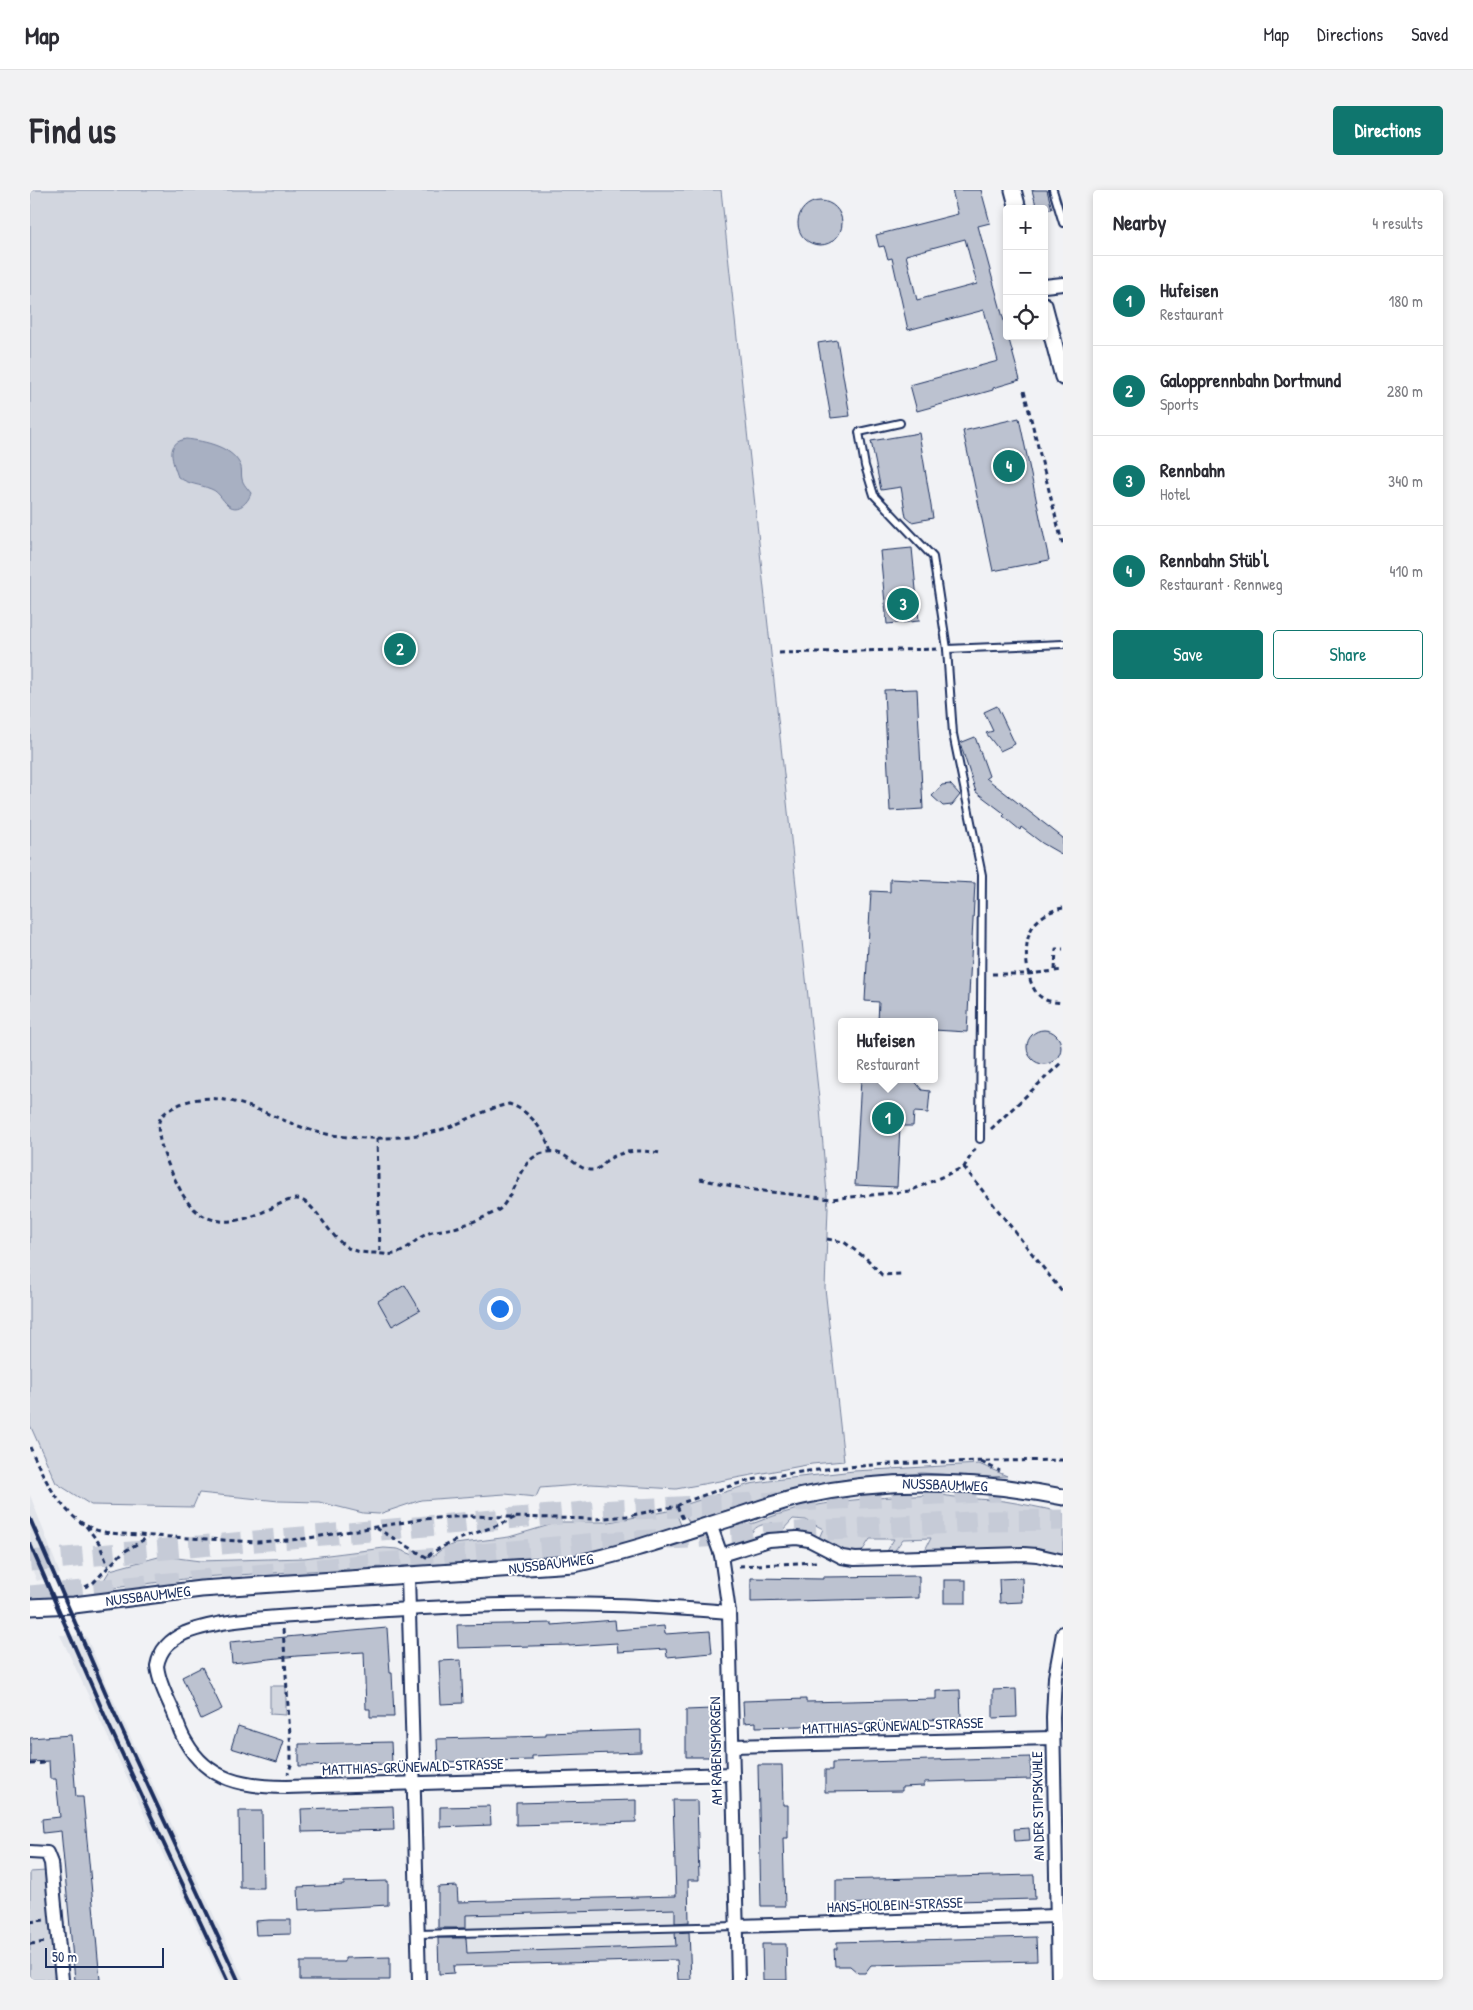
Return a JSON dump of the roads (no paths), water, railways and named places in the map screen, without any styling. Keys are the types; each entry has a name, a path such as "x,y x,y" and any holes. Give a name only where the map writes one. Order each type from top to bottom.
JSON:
{"street":[{"path":"1013,190 1017,205"},
{"path":"1048,286 1063,284"},
{"path":"1048,320 1063,377"},
{"name":"NUSSBAUMWEG","path":"30,1607 74,1605 202,1589 574,1564 614,1555 802,1496 886,1484 953,1482 1063,1497"},
{"name":"AM RABENSMORGEN","path":"710,1524 722,1561 729,1612 738,1980"},
{"path":"722,1561 769,1540 797,1538 809,1540 842,1557 855,1559 1023,1554 1063,1561"},
{"path":"408,1576 419,1980"},
{"path":"409,1608 612,1605 729,1612"},
{"name":"MATTHIAS-GRÜNEWALD-STRASSE","path":"409,1608 281,1617 216,1625 186,1633 166,1646 159,1655 158,1672 185,1742 197,1758 211,1770 227,1780 247,1785 286,1787 733,1774"},
{"name":"AN DER STIPSKUHLE","path":"1058,1980 1055,1916 1054,1738 1055,1677 1063,1633"},
{"name":"MATTHIAS-GRÜNEWALD-STRASSE","path":"733,1746 1054,1738"},
{"path":"30,1852 47,1853 52,1863 62,1980"},
{"name":"HANS-HOLBEIN-STRASSE","path":"736,1926 1055,1916"}],"lane":[{"path":"1053,190 1063,224"},
{"path":"900,423 859,432 865,466 874,495 933,557 947,649 952,734 982,874 980,1139"},
{"path":"947,649 1063,644"},
{"path":"418,1934 736,1926"}],"water":[{"path":"186,439 218,446 232,454 241,467 243,481 251,493 244,504 238,508 231,507 214,490 187,482 178,477 172,449 179,441"}],"tunnel":[{"path":"30,1561 596,1511 1000,1491"},
{"path":"30,1596 598,1543 989,1521 1063,1520"}],"railway":[{"path":"30,1519 113,1710 238,1980"},
{"path":"30,1544 107,1721 227,1980"}],"place":[{"name":"Rennbahn Stüb'l","path":"1009,466"},
{"name":"Rennbahn","path":"903,604"},
{"name":"Galopprennbahn Dortmund","path":"400,649"},
{"name":"Hufeisen","path":"888,1118"}]}
